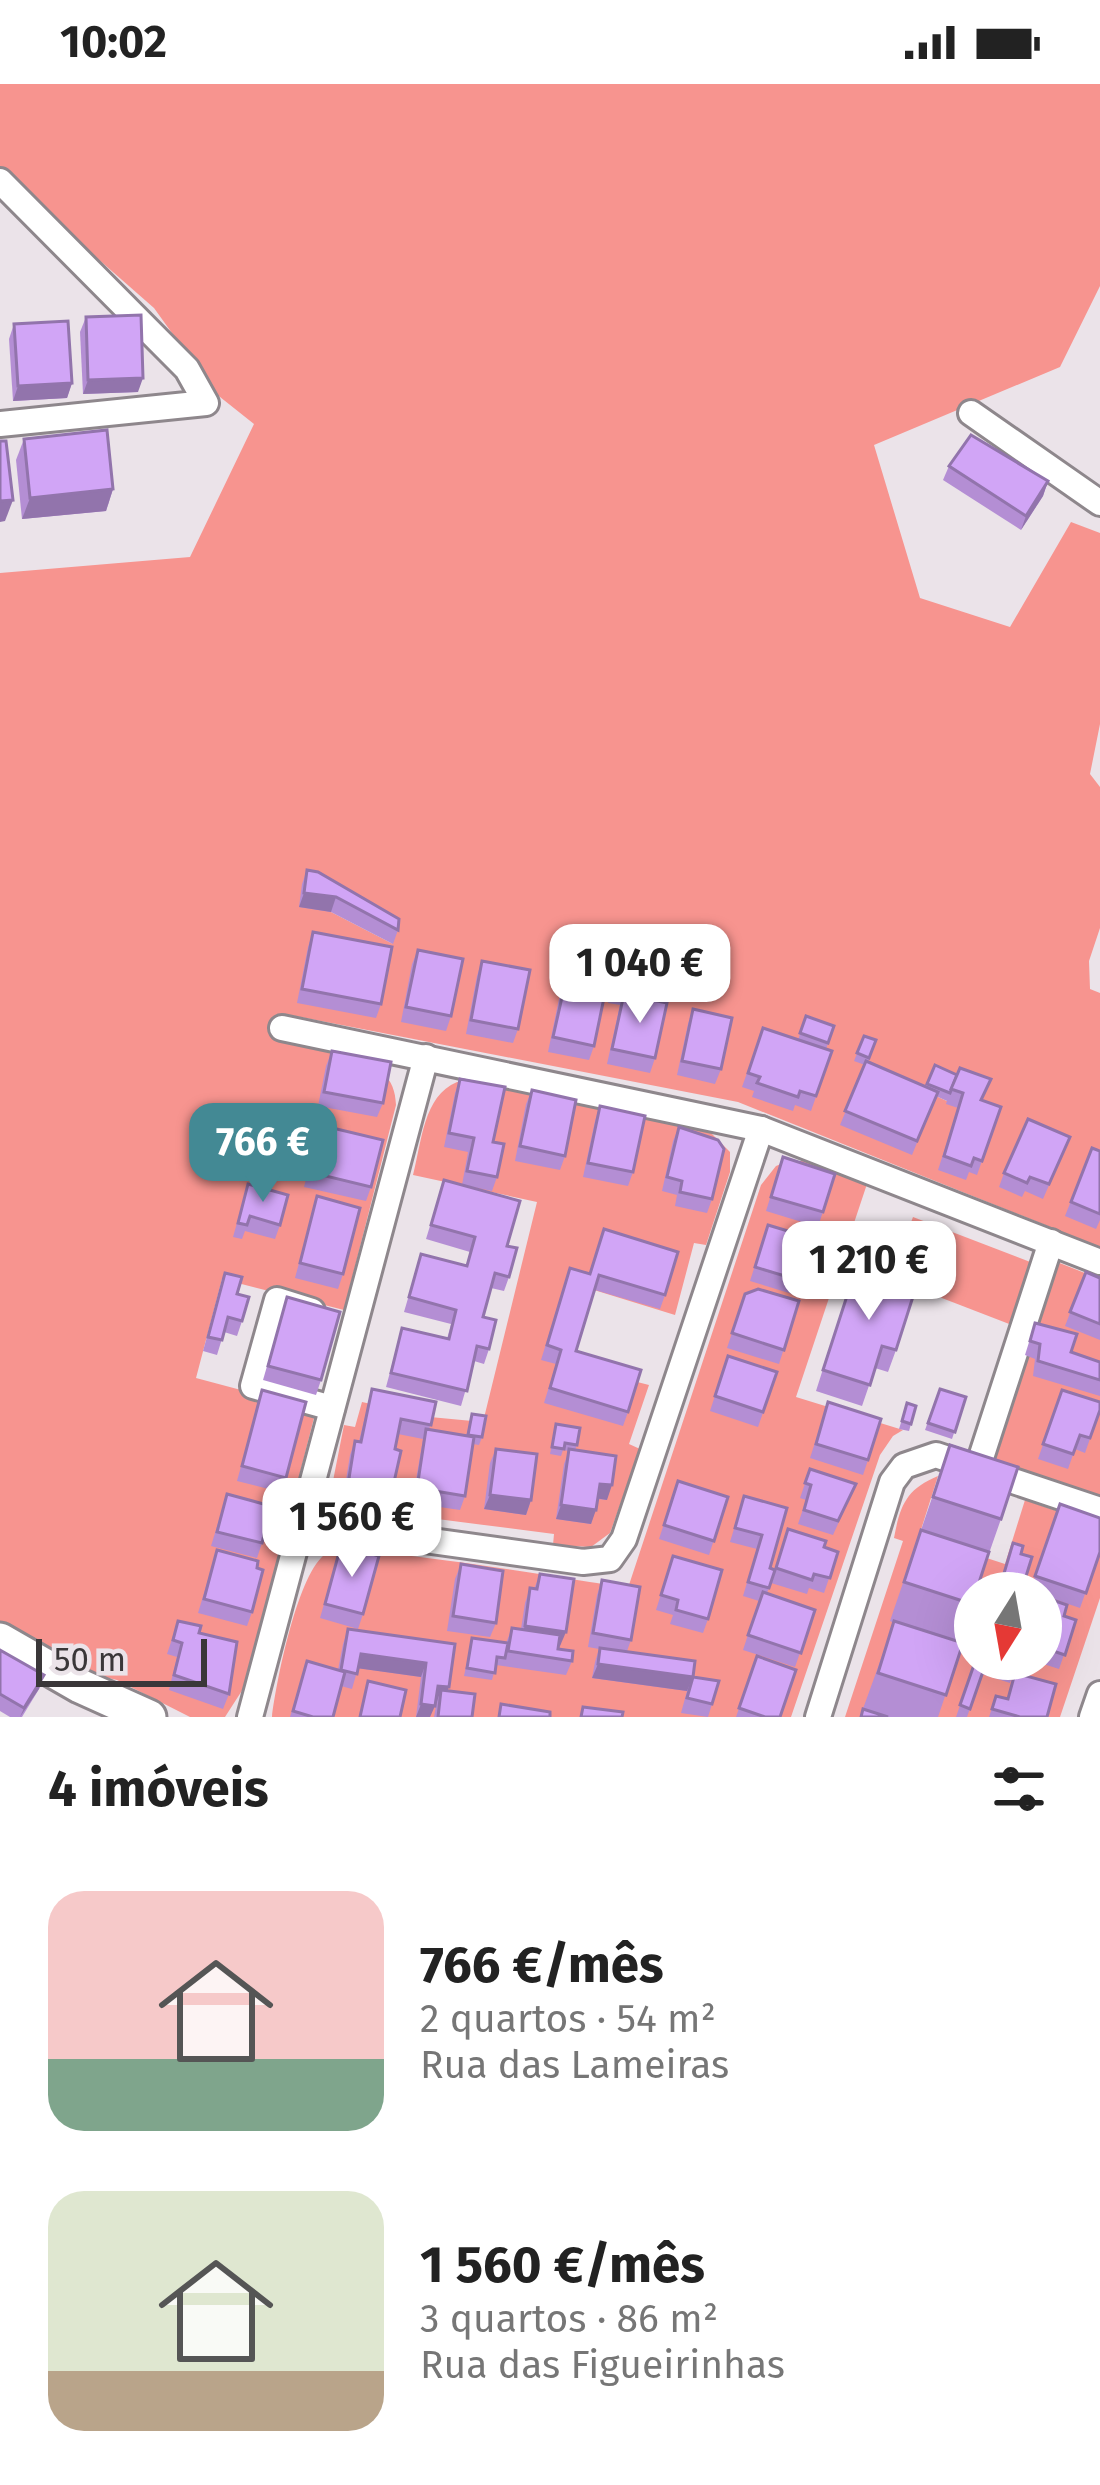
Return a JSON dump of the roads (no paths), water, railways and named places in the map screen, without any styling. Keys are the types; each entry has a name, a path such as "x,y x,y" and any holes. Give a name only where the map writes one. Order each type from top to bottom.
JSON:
{"street":[{"path":"0,181 187,369 206,403 0,424"},
{"path":"970,413 1100,503"},
{"path":"282,1028 761,1129 1100,1262"},
{"path":"250,1717 426,1057"},
{"path":"302,1523 583,1562 610,1558 624,1539 761,1129"},
{"path":"977,1467 1051,1242"},
{"path":"332,1408 253,1386 277,1300 355,1323"},
{"path":"818,1717 892,1482 904,1466 936,1455 1100,1510"},
{"path":"0,1640 80,1686 149,1717"},
{"path":"1093,1717 1100,1694"}]}
